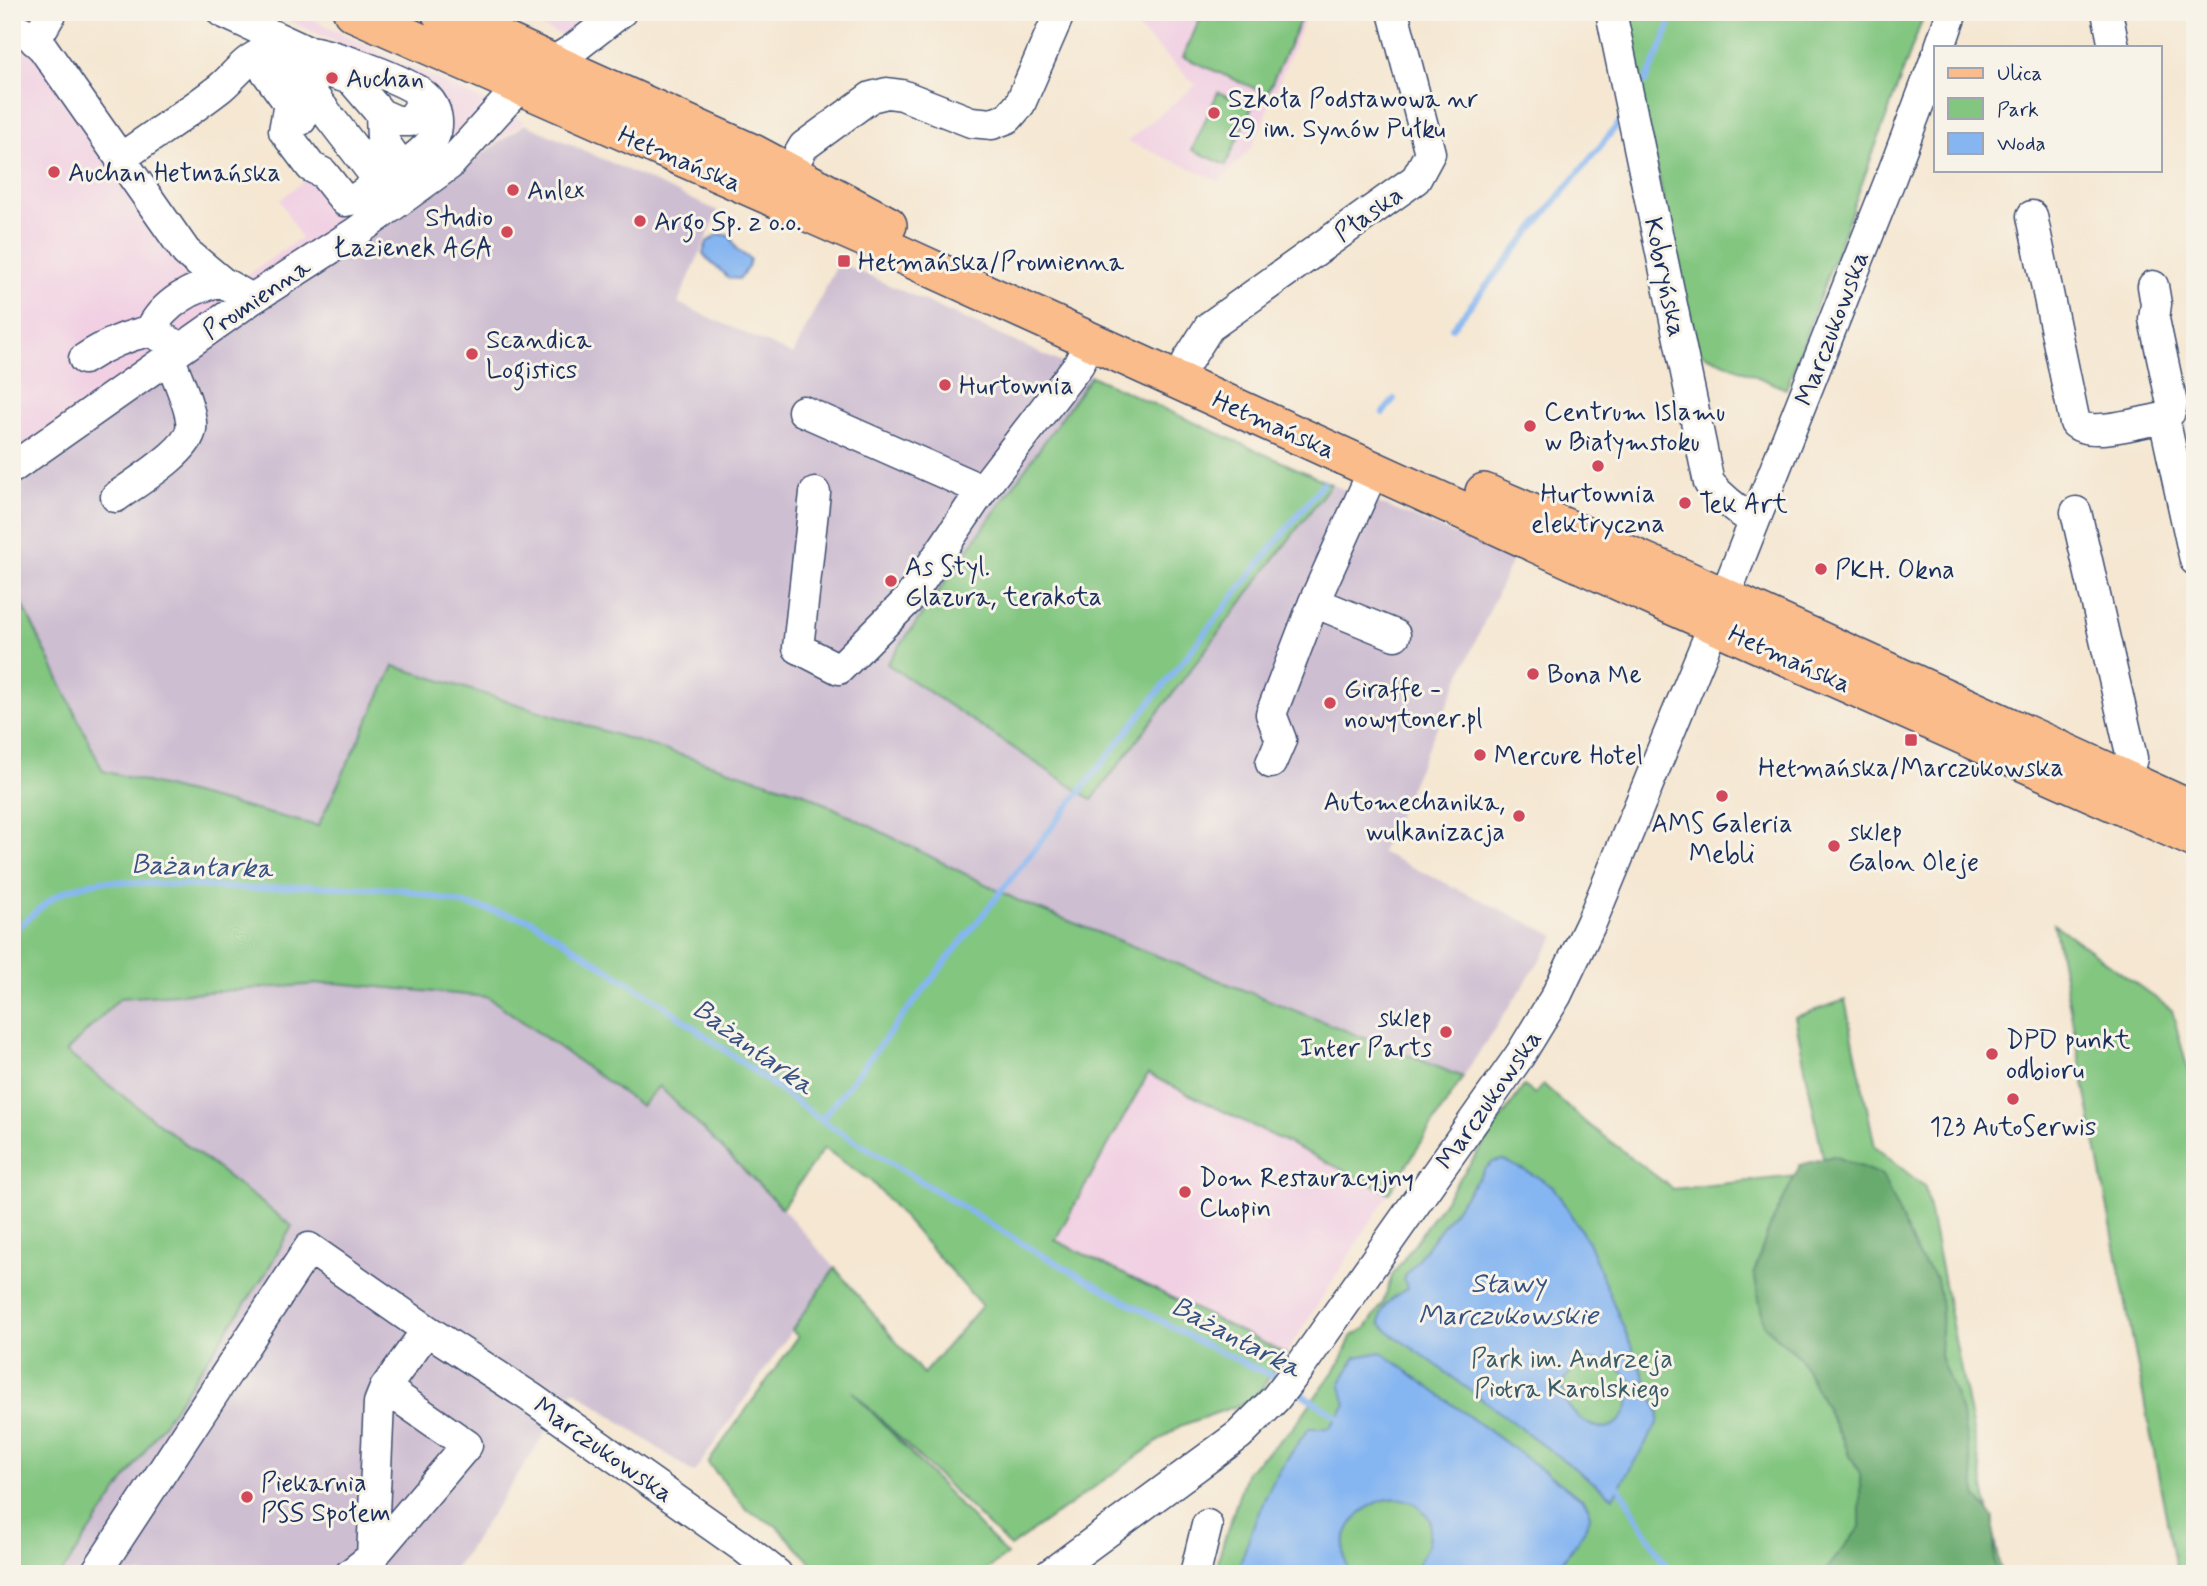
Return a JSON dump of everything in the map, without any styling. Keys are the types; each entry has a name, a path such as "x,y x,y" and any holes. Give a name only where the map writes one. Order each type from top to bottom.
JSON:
{"main road":[{"name":"Hetmańska","path":"352,12 439,25 552,62 653,107 789,171 885,223 1188,360 1613,564 1822,657 2195,839"},
{"name":"Hetmańska","path":"439,25 519,87 843,229 1374,469 1613,564"},
{"path":"519,87 552,62"},
{"path":"645,143 638,133 639,120 653,107"},
{"name":"Hetmańska","path":"1822,657 2126,780 2195,811"}],"street":[{"path":"52,12 24,34 120,159 186,252 222,282 252,299"},
{"path":"222,12 295,64 390,174"},
{"path":"552,62 621,12"},
{"path":"789,171 804,146 871,97 887,93 902,95 971,122 992,124 1008,118 1020,104 1060,12"},
{"name":"Płaska","path":"1188,360 1209,327 1416,179 1430,153 1393,12"},
{"name":"Kobryńska","path":"1611,12 1709,482 1719,495 1754,521"},
{"path":"1940,46 1952,12"},
{"path":"2107,12 2114,46"},
{"path":"120,159 223,86 241,67 258,55 279,50 366,130 397,121 410,121 419,107 419,91"},
{"path":"223,86 295,64 348,59 419,91 434,107 437,128 428,147 355,199 345,201 323,173 311,167 284,131 295,64"},
{"name":"Marczukowska","path":"1050,1574 1233,1440 1275,1399 1520,1055 1556,996 1591,923 1719,611 1934,63"},
{"name":"Promienna","path":"12,468 175,352 355,233 449,165 519,87"},
{"path":"381,127 390,174"},
{"path":"2032,216 2075,423 2080,428 2095,430 2164,418 2170,412 2172,404 2154,319 2156,304 2153,286"},
{"path":"150,331 155,320 164,311 194,288 222,282"},
{"path":"116,497 181,449 191,429 175,352 150,331"},
{"path":"84,359 108,343 150,331"},
{"path":"815,494 798,648 839,669 908,600 982,491 1079,364 1090,341"},
{"path":"803,411 982,491"},
{"path":"2164,418 2195,560"},
{"path":"1271,763 1281,740 1271,714 1314,602 1374,469"},
{"path":"2076,512 2132,758 2126,780"},
{"path":"1314,602 1395,635"},
{"name":"Marczukowska","path":"95,1574 309,1248 530,1397 777,1574"},
{"path":"361,1565 377,1417 385,1388 427,1330"},
{"path":"361,1565 467,1445 385,1388"},
{"path":"1195,1574 1207,1525"}],"shaded area":[{"path":"269,12 297,12 525,121 12,484 12,16 66,45 202,256 238,281 301,238 280,200 305,180 320,182 341,214 437,151 435,87"},
{"path":"526,12 596,12 563,36 524,19"},
{"name":"Szkoła Podstawowa nr 29 im. Synów Pułku","path":"1121,12 1308,12 1252,147 1220,181 1127,141 1196,85"},
{"path":"525,124 718,211 678,303 793,355 838,262 1091,376 887,664 1092,800 1331,484 1513,558 1381,852 1556,936 1463,1077 1021,902 804,793 395,666 318,826 103,771 12,582 12,484"},
{"path":"335,983 488,997 641,1106 658,1086 782,1208 835,1268 694,1473 574,1390 452,1574 61,1574 266,1273 292,1227 65,1052 120,998"},
{"path":"1148,1074 1389,1193 1286,1354 1054,1240"}],"green space":[{"path":"1203,12 1304,12 1267,94 1183,57"},
{"path":"1625,12 1925,12 1786,389 1694,350"},
{"path":"1218,92 1252,107 1226,165 1192,150"},
{"path":"1091,376 1331,484 1092,800 887,664"},
{"path":"12,582 103,771 318,826 394,666 804,793 1021,902 1463,1077 1389,1193 1148,1074 1055,1240 1286,1354 1250,1401 1180,1426 1010,1547 852,1391 1007,1555 981,1574 821,1574 778,1527 746,1509 708,1463 798,1337 792,1330 835,1268 923,1374 982,1306 872,1182 824,1148 782,1208 659,1086 641,1106 488,997 335,983 120,998 66,1052 292,1226 266,1273 61,1574 12,1574"},
{"path":"2054,924 2172,1010 2195,1098 2195,1574 2177,1574"},
{"name":"Park im. Andrzeja Piotra Karolskiego","path":"1845,1000 1875,1147 1925,1187 2001,1574 1217,1574 1219,1556 1247,1471 1292,1429 1341,1361 1351,1337 1366,1328 1383,1303 1392,1276 1524,1086 1535,1094 1543,1084 1586,1123 1673,1189 1826,1173 1795,1017"},
{"path":"1833,1156 1882,1175 1918,1256 1937,1279 1942,1308 1940,1356 1961,1410 1977,1497 1994,1518 1994,1561 1997,1574 1823,1574 1860,1527 1860,1474 1800,1358 1764,1325 1754,1273 1768,1231 1800,1165"}],"water":[{"path":"719,234 730,236 737,250 750,259 748,267 739,279 728,278 703,253 707,242"},
{"name":"Stawy Marczukowskie","path":"1503,1160 1553,1187 1588,1242 1659,1413 1658,1423 1613,1497 1380,1323 1385,1306 1408,1288 1403,1279 1493,1162","holes":["1591,1360 1613,1366 1631,1381 1627,1408 1618,1423 1604,1428 1577,1416 1567,1403 1563,1389 1568,1375"]},
{"name":"Stawy Marczukowskie","path":"1381,1352 1586,1504 1589,1520 1553,1574 1413,1574 1428,1545 1430,1520 1416,1505 1399,1499 1382,1501 1366,1509 1353,1522 1345,1538 1344,1556 1351,1574 1237,1574 1259,1512 1282,1467 1309,1428 1329,1428 1346,1405 1340,1383 1356,1357"}],"waterway":[{"path":"1645,82 1674,12"},
{"path":"1452,328 1620,122"},
{"path":"1383,413 1394,399"},
{"path":"821,1120 1323,483"},
{"name":"Bażantarka","path":"12,933 62,893 102,881 254,889 306,886 400,889 531,920 659,1002 821,1120 1033,1250 1201,1343 1279,1379"},
{"name":"Bażantarka","path":"1294,1389 1344,1421"},
{"name":"Bażantarka","path":"1616,1482 1671,1574"}],"place":[{"name":"Auchan","path":"332,78"},
{"name":"Szkoła Podstawowa nr 29 im. Synów Pułku","path":"1214,113"},
{"name":"Auchan Hetmańska","path":"54,172"},
{"name":"Anlex","path":"513,190"},
{"name":"Argo Sp. z o.o.","path":"640,221"},
{"name":"Studio Łazienek AGA","path":"507,232"},
{"name":"Hetmańska/Promienna","path":"844,261"},
{"name":"Scandica Logistics","path":"472,354"},
{"name":"Hurtownia","path":"945,385"},
{"name":"Centrum Islamu w Białymstoku","path":"1530,426"},
{"name":"Hurtownia elektryczna","path":"1598,466"},
{"name":"Tek Art","path":"1685,503"},
{"name":"PKH. Okna","path":"1821,569"},
{"name":"As Styl. Glazura, terakota","path":"891,581"},
{"name":"Bona Me","path":"1533,674"},
{"name":"Giraffe - nowytoner.pl","path":"1330,703"},
{"name":"Hetmańska/Marczukowska","path":"1911,740"},
{"name":"Mercure Hotel","path":"1480,755"},
{"name":"AMS Galeria Mebli","path":"1722,796"},
{"name":"Automechanika, wulkanizacja","path":"1519,816"},
{"name":"sklep Galon Oleje","path":"1834,846"},
{"name":"sklep Inter Parts","path":"1446,1032"},
{"name":"DPD punkt odbioru","path":"1992,1054"},
{"name":"123 AutoSerwis","path":"2013,1099"},
{"name":"Dom Restauracyjny Chopin","path":"1185,1192"},
{"name":"Piekarnia PSS Społem","path":"247,1497"}]}
